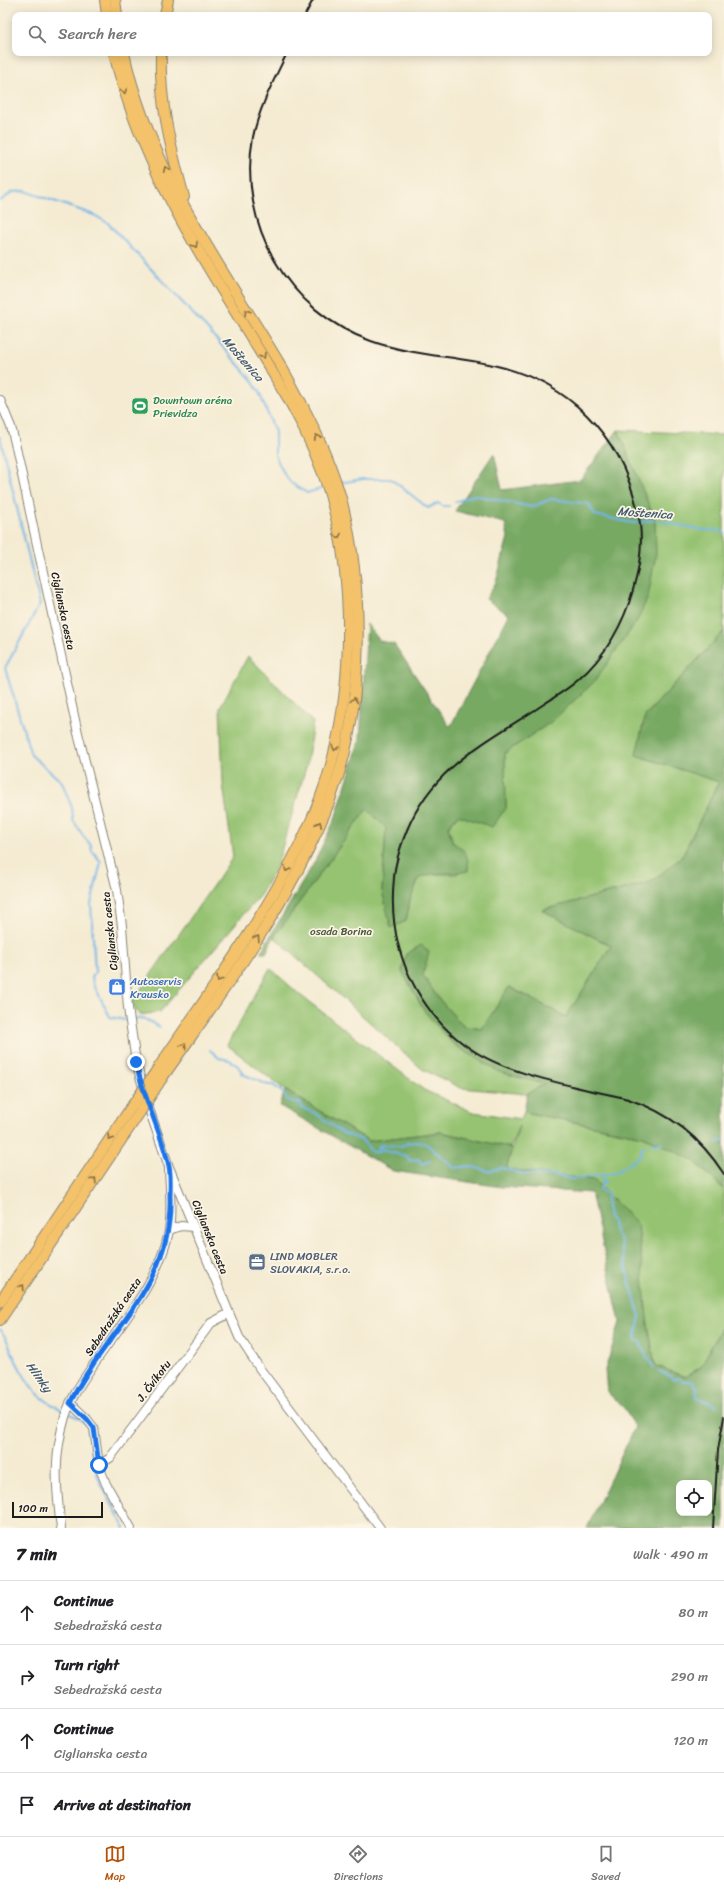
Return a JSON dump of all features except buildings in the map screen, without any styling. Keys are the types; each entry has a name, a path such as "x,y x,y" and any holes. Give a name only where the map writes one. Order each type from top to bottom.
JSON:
{"main road":[{"path":"105,0 107,12"},
{"path":"115,0 117,12"},
{"path":"166,12 168,0"},
{"path":"115,56 128,104 146,153 175,211 211,273 276,377 339,493 352,564 356,603 358,656 354,703 347,740 332,795 312,841 280,901 245,956 158,1076"},
{"path":"0,1320 272,897 314,813 328,776 342,718 347,657 346,605 343,566 334,511 330,498 328,474 306,412 283,370 189,216 145,123 128,75 125,56"},
{"path":"161,56 161,83 165,123 189,216"},
{"path":"0,1302 136,1109"}],"street":[{"name":"Ciglianska cesta","path":"0,400 16,443 76,722 116,890 122,926 128,1008 138,1073 169,1168 228,1314 239,1337 260,1369 380,1528"},
{"name":"Sebedražská cesta","path":"61,1528 55,1468 59,1441 68,1410 79,1385 144,1293 154,1276 169,1230 169,1168"},
{"path":"169,1230 181,1226 194,1227"},
{"name":"J. Čvíkotu","path":"99,1465 110,1458 211,1323 228,1314"},
{"path":"68,1410 87,1419 94,1428 99,1465 106,1484 131,1528"}],"green space":[{"name":"osada Borina","path":"618,430 724,435 724,631 645,716 636,755 719,782 681,858 651,882 542,910 611,946 566,1017 510,987 482,1029 463,1026 438,998 406,954 402,971 425,1012 499,1072 545,1084 527,1094 461,1088 422,1069 274,937 367,809 386,828 382,891 406,921 410,900 419,878 428,874 457,874 453,843 448,827 458,815 506,808 504,753 551,722 655,520"},
{"path":"618,430 655,520 656,553 648,597 637,621 594,682 551,722 505,753 506,808 492,827 458,815 448,826 453,843 461,848 466,854 468,871 437,874 419,878 410,900 406,921 391,928 382,891 386,828 367,809 274,937 266,953 260,953 314,863 335,819 360,739 367,624 380,641 394,644 450,727 509,615 486,599 496,582 508,537 505,523 455,511 494,453 502,490 580,480"},
{"path":"724,631 724,1189 693,1160 643,1136 524,1112 527,1094 544,1084 499,1072 453,1044 425,1012 402,971 406,954 421,945 429,952 423,975 438,998 463,1026 482,1029 509,987 566,1017 611,946 542,910 651,882 681,858 719,782 636,755 645,716"},
{"path":"248,656 313,722 307,764 277,865 261,894 160,1012 140,1015 131,1003 233,857 223,784 220,707"},
{"path":"270,968 300,995 424,1090 473,1112 521,1119 524,1112 643,1136 693,1160 724,1189 724,1322 701,1367 685,1377 655,1365 647,1318 594,1180 506,1169 519,1126 510,1148 441,1132 369,1141 285,1090 227,1045"},
{"path":"285,1090 369,1141 441,1132 512,1148 506,1169 594,1180 638,1224 647,1318 655,1365 685,1377 701,1367 724,1322 724,1528 587,1528 635,1427 624,1408 607,1392 605,1370 620,1322 591,1193 502,1187 393,1171 280,1106"}],"waterway":[{"name":"Moštenica","path":"0,201 13,192 25,191 94,215 108,223 210,332 250,378 259,392 275,432 275,455 284,474 291,483 307,493 323,488"},
{"path":"0,437 40,604 5,668 31,755 62,782 72,808 73,820 83,836 91,845 92,851 101,862 91,904 95,972 92,977 93,983 110,1017 125,1020"},
{"name":"Moštenica","path":"339,483 363,479 391,479 428,508 438,503 443,506 449,506"},
{"name":"Moštenica","path":"455,502 474,495 532,507 551,499 589,504 595,515 633,523 654,520 703,530 719,530 724,533"},
{"path":"134,1019 143,1018 160,1027"},
{"path":"210,1050 219,1058 229,1060 238,1066 243,1074 268,1085 273,1085 282,1092 288,1100 301,1104 302,1108 315,1113 343,1133 362,1140 372,1152 379,1152 378,1147 382,1145 401,1146 415,1142 425,1143 455,1168 469,1166 488,1171 502,1168 525,1174 554,1175 573,1179 615,1173 639,1157 644,1145"},
{"path":"717,1143 719,1141 724,1141"},
{"path":"651,1144 662,1144"},
{"path":"378,1147 389,1152 407,1156 410,1161 418,1159 422,1164 430,1161"},
{"path":"600,1175 605,1181 601,1184 601,1189 608,1195 606,1200 609,1217 613,1222 615,1232 620,1239 629,1280 640,1316 635,1339 640,1342 644,1352 654,1367"},
{"name":"Hlinky","path":"0,1329 29,1384 41,1397 65,1411"},
{"path":"659,1371 670,1376 673,1380 677,1378 682,1381 691,1381 698,1389 696,1392 697,1397 717,1406"},
{"name":"Hlinky","path":"69,1413 82,1420 88,1427 95,1469 102,1486 125,1528"}],"railway":[{"path":"307,12 313,0"},
{"path":"286,56 267,94 259,115 253,137 250,170 253,202 261,232 275,261 293,287 315,309 341,327 371,341 386,346 416,352 493,365 520,373 545,384 567,398 586,415 603,434 617,456 629,481 639,518 641,549 633,590 619,627 597,661 588,671 566,689 465,756 432,788 418,807 401,847 396,865 393,892 396,935 409,976 432,1013 450,1033 469,1048 490,1060 512,1069 536,1077 618,1096 657,1111 671,1119 694,1138 705,1149 724,1174"},
{"path":"713,1528 718,1450 724,1417"}],"place":[{"name":"Downtown aréna Prievidza","path":"140,406"},
{"name":"Autoservis Krausko","path":"117,987"},
{"name":"LIND MOBLER SLOVAKIA, s.r.o.","path":"257,1262"}],"route":[{"path":"99,1465 94,1428 70,1403 79,1385 141,1299 154,1276 169,1230 169,1168 140,1082 136,1062"}]}
